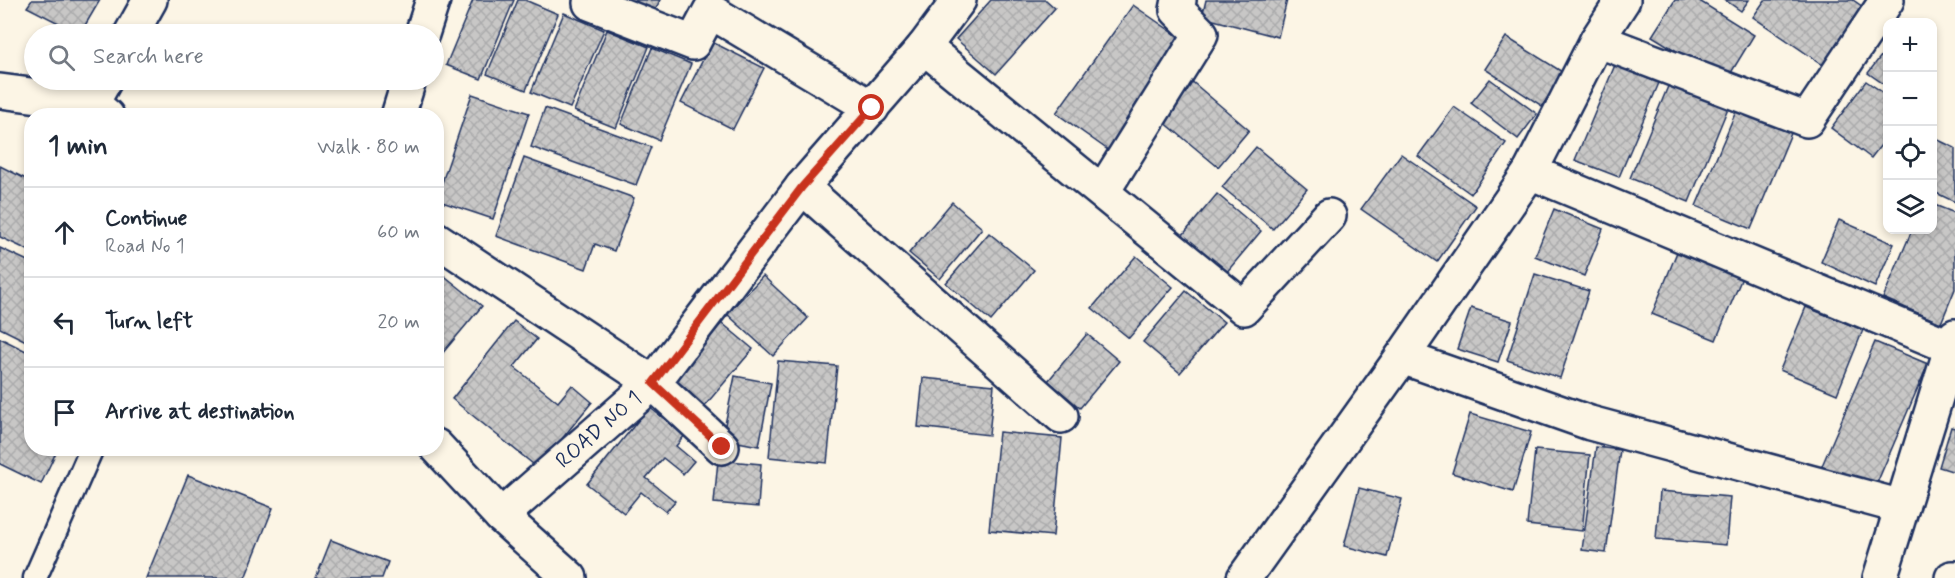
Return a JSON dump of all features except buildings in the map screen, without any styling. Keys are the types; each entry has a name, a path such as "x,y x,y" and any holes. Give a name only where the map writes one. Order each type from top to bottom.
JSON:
{"street":[{"path":"137,24 150,0"},
{"path":"425,24 433,0"},
{"path":"591,0 590,3 693,43 710,11 872,108"},
{"name":"ROAD NO 1","path":"501,516 653,383 802,187 872,108 959,0"},
{"path":"1103,191 1201,34 1177,10 1179,0"},
{"path":"1244,578 1402,357 1530,171 1597,40 1623,0"},
{"path":"1597,40 1807,120 1887,0"},
{"path":"924,46 1244,308 1329,216"},
{"path":"400,108 406,90"},
{"path":"0,92 101,99"},
{"path":"1530,171 1953,342 1880,578"},
{"path":"802,187 1061,416"},
{"path":"444,244 653,383 722,447"},
{"path":"1402,357 1590,423 1902,507"},
{"path":"444,455 501,516 570,578"}],"lane":[{"path":"35,578 88,456"}],"route":[{"path":"722,447 653,383 802,187 872,108"}]}
